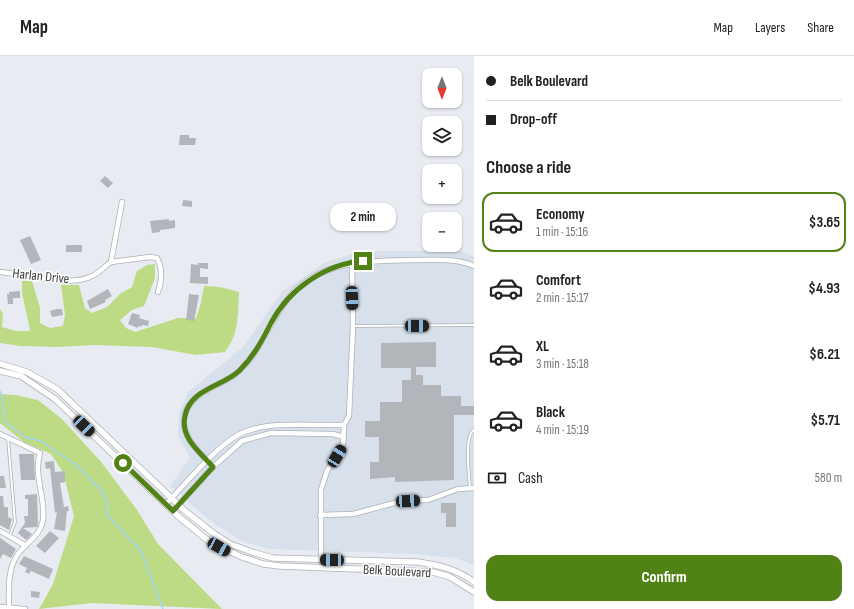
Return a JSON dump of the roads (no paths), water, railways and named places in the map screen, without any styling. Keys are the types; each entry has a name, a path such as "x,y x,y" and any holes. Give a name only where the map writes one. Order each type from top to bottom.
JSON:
{"street":[{"path":"122,202 112,262 150,257 157,258 161,271 161,282 158,292"},
{"path":"213,467 189,440 184,427 185,414 190,403 197,395 238,372 247,363 258,350 277,314 293,293 319,274 352,262 450,260 474,266"},
{"name":"Harlan Drive","path":"0,272 64,280 81,280 92,276 112,262"},
{"path":"321,560 320,515 322,482 327,470 341,449 344,437 344,425 348,416 353,326 352,262"},
{"name":"Belk Boulevard","path":"0,364 28,372 57,389 178,505 213,533 230,544 273,558 418,562 437,564 454,570 474,582"},
{"name":"Belk Boulevard","path":"0,371 21,376 55,399 194,530 227,551 263,564 321,569 433,572 450,577 474,592"},
{"path":"166,504 233,438 252,429 271,426 344,425"},
{"path":"173,511 213,467 234,446 242,441 271,433 333,434 344,437"},
{"path":"0,434 40,453 38,466 43,520 41,528 18,554 10,570 9,608"},
{"path":"320,515 353,514 402,501 428,500 458,489 472,488"},
{"path":"0,531 26,546"},
{"path":"468,588 474,582"},
{"path":"0,608 25,609"}],"lane":[{"path":"353,326 474,325"},
{"path":"472,488 468,443 469,435 474,430"},
{"path":"8,437 15,522 9,536"},
{"path":"321,560 321,569"}],"waterway":[{"path":"0,391 3,398 5,422 25,437 41,441 76,465 103,492 108,505 107,515 141,551 163,609"}]}
